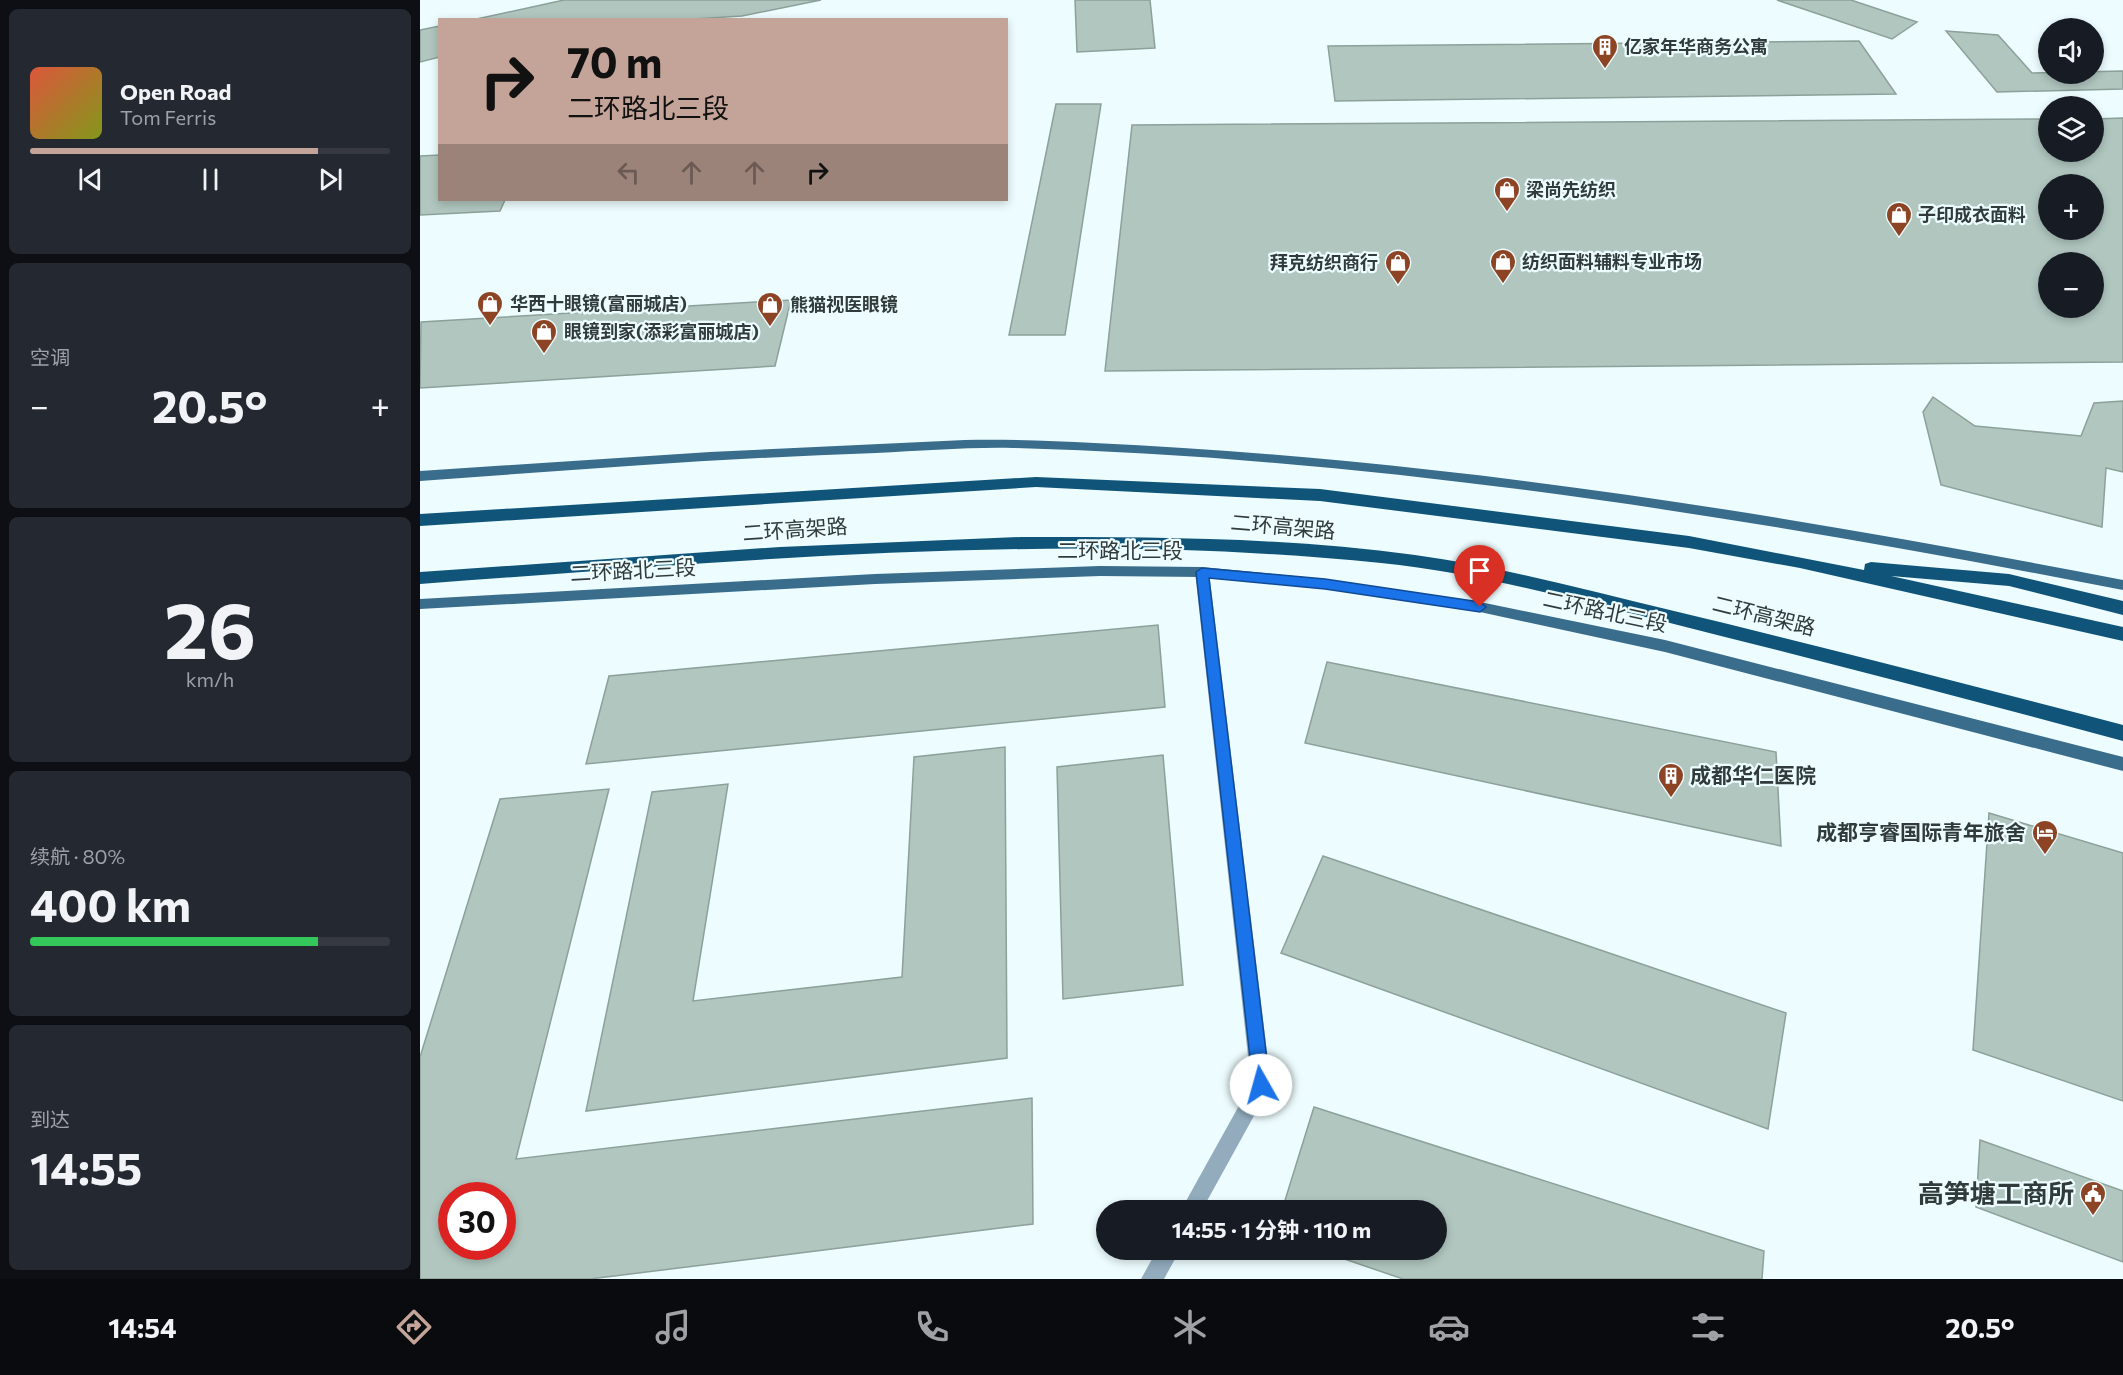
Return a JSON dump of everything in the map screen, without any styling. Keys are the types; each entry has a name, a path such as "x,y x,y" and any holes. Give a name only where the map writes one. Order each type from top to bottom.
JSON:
{"highway":[{"name":"二环高架路","path":"420,520 1036,482 1320,495 1689,542 1800,562 2123,634"},
{"name":"二环高架路","path":"420,578 872,548 1070,542 1225,544 1385,557 1530,582 1816,652 2123,733"},
{"path":"1800,562 2009,580 2123,608"}],"main road":[{"path":"420,477 839,449 1009,444 1207,453 1357,465 1594,494 1893,540 2123,585"},
{"name":"二环路北三段","path":"420,604 875,579 1100,571 1202,572 1325,584 1503,612 1665,646 2123,764"}],"street":[{"path":"1197,1200 1261,1085 1202,572"},
{"path":"1152,1279 1163,1260"}],"building":[{"path":"564,0 821,0 742,16 710,18 481,18"},
{"path":"1075,0 1150,0 1155,48 1077,52"},
{"path":"1777,0 1851,0 1917,22 1892,39"},
{"path":"438,26 438,58 420,62 420,30"},
{"path":"1946,31 1998,35 2032,73 2038,73 2038,84 2104,84 2104,71 2123,71 2123,89 1997,92"},
{"name":"亿家年华商务公寓","path":"1859,41 1896,94 1335,101 1328,46"},
{"path":"1056,104 1101,104 1065,335 1009,335"},
{"path":"2123,118 2123,362 1105,371 1132,125 2038,119 2038,162 2104,162 2104,119"},
{"path":"438,155 438,201 505,201 500,211 420,215 420,156"},
{"path":"791,300 775,366 420,388 421,322"},
{"path":"1933,397 1975,426 2081,436 2094,403 2123,401 2123,472 2106,468 2102,527 1941,485 1923,412"},
{"path":"1158,625 1165,707 586,764 609,676"},
{"name":"成都华仁医院","path":"1327,662 1776,752 1781,846 1305,743"},
{"path":"1005,747 1007,1058 586,1111 652,792 728,784 693,1001 902,977 914,757"},
{"path":"1163,755 1183,985 1063,999 1057,767"},
{"path":"609,789 516,1159 1032,1098 1033,1224 590,1279 420,1279 420,1057 500,799"},
{"path":"1989,813 2123,853 2123,1101 1973,1050"},
{"path":"1323,856 1786,1013 1768,1129 1281,953"},
{"path":"1314,1107 1764,1251 1762,1279 1403,1279 1347,1260 1447,1260 1447,1200 1285,1200"},
{"path":"1980,1140 2123,1191 2123,1262 1976,1207"}],"place":[{"name":"亿家年华商务公寓","path":"1605,70"},
{"name":"梁尚先纺织","path":"1507,213"},
{"name":"子印成衣面料","path":"1899,238"},
{"name":"纺织面料辅料专业市场","path":"1503,285"},
{"name":"拜克纺织商行","path":"1398,286"},
{"name":"华西十眼镜(富丽城店)","path":"490,327"},
{"name":"熊猫视医眼镜","path":"770,328"},
{"name":"眼镜到家(添彩富丽城店)","path":"544,355"},
{"name":"成都华仁医院","path":"1671,799"},
{"name":"成都亨睿国际青年旅舍","path":"2045,856"},
{"name":"高笋塘工商所","path":"2093,1217"}],"route":[{"path":"1261,1085 1202,572 1325,584 1480,607"}]}
